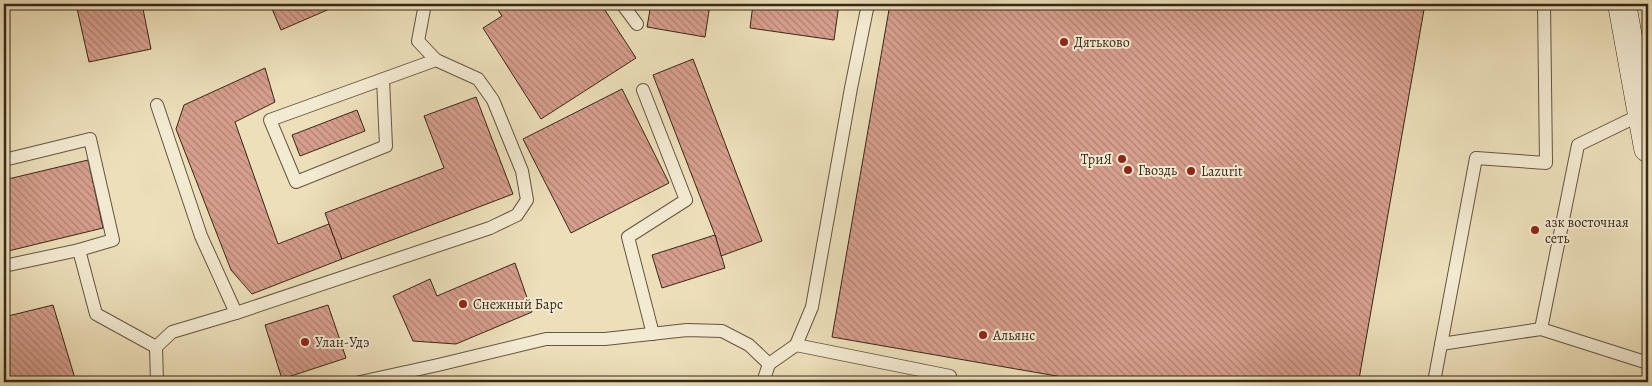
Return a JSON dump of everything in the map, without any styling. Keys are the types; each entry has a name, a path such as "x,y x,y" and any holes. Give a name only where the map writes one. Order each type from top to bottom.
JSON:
{"main road":[{"path":"1622,4 1648,148"}],"lane":[{"path":"157,382 156,347 172,332 490,228 517,215 527,200 522,172 493,100 478,80 436,60 418,41 425,4"},
{"path":"622,4 637,24"},
{"path":"763,382 769,364 796,345 812,307 868,4"},
{"path":"1434,382 1476,158 1546,163 1544,4"},
{"path":"383,79 386,146 296,182 270,120 383,79 436,60"},
{"path":"643,90 686,200 628,237 653,334"},
{"path":"157,105 201,236 236,312"},
{"path":"1541,330 1578,145 1642,114"},
{"path":"4,160 90,139 113,240 79,250 4,266"},
{"path":"79,250 96,314 156,347"},
{"path":"360,382 546,339 605,339 688,330 722,331 749,345 769,364"},
{"path":"1442,344 1541,330 1648,363"},
{"path":"796,345 950,376"}],"building":[{"path":"76,4 142,4 151,49 89,62"},
{"path":"270,4 341,4 281,30"},
{"path":"494,4 601,4 636,58 541,119 483,28 502,16"},
{"path":"651,4 710,4 705,37 647,27"},
{"path":"753,4 839,4 834,40 750,28"},
{"name":"Гвоздь","path":"890,4 1425,4 1359,379 1378,382 1091,382 832,337"},
{"path":"693,59 762,241 721,256 715,235 653,75"},
{"path":"265,68 275,102 235,122 278,244 329,224 342,259 252,294 231,270 176,129 184,105"},
{"path":"622,89 669,183 571,233 523,139"},
{"path":"476,97 513,194 342,259 325,213 444,168 424,116"},
{"path":"357,110 365,131 300,156 292,135"},
{"path":"88,160 103,228 4,252 4,180"},
{"path":"715,235 725,268 662,288 652,255"},
{"name":"Снежный Барс","path":"515,263 532,312 456,344 413,341 393,296 430,279 437,296"},
{"path":"53,305 76,382 4,382 4,317"},
{"name":"Улан-Удэ","path":"328,305 346,358 282,379 265,325"}],"place":[{"name":"Дятьково","path":"1064,42"},
{"name":"ТриЯ","path":"1122,159"},
{"name":"Гвоздь","path":"1128,170"},
{"name":"Lazurit","path":"1191,171"},
{"name":"азк восточная сеть","path":"1535,230"},
{"name":"Снежный Барс","path":"463,304"},
{"name":"Альянс","path":"983,335"},
{"name":"Улан-Удэ","path":"305,342"}]}
